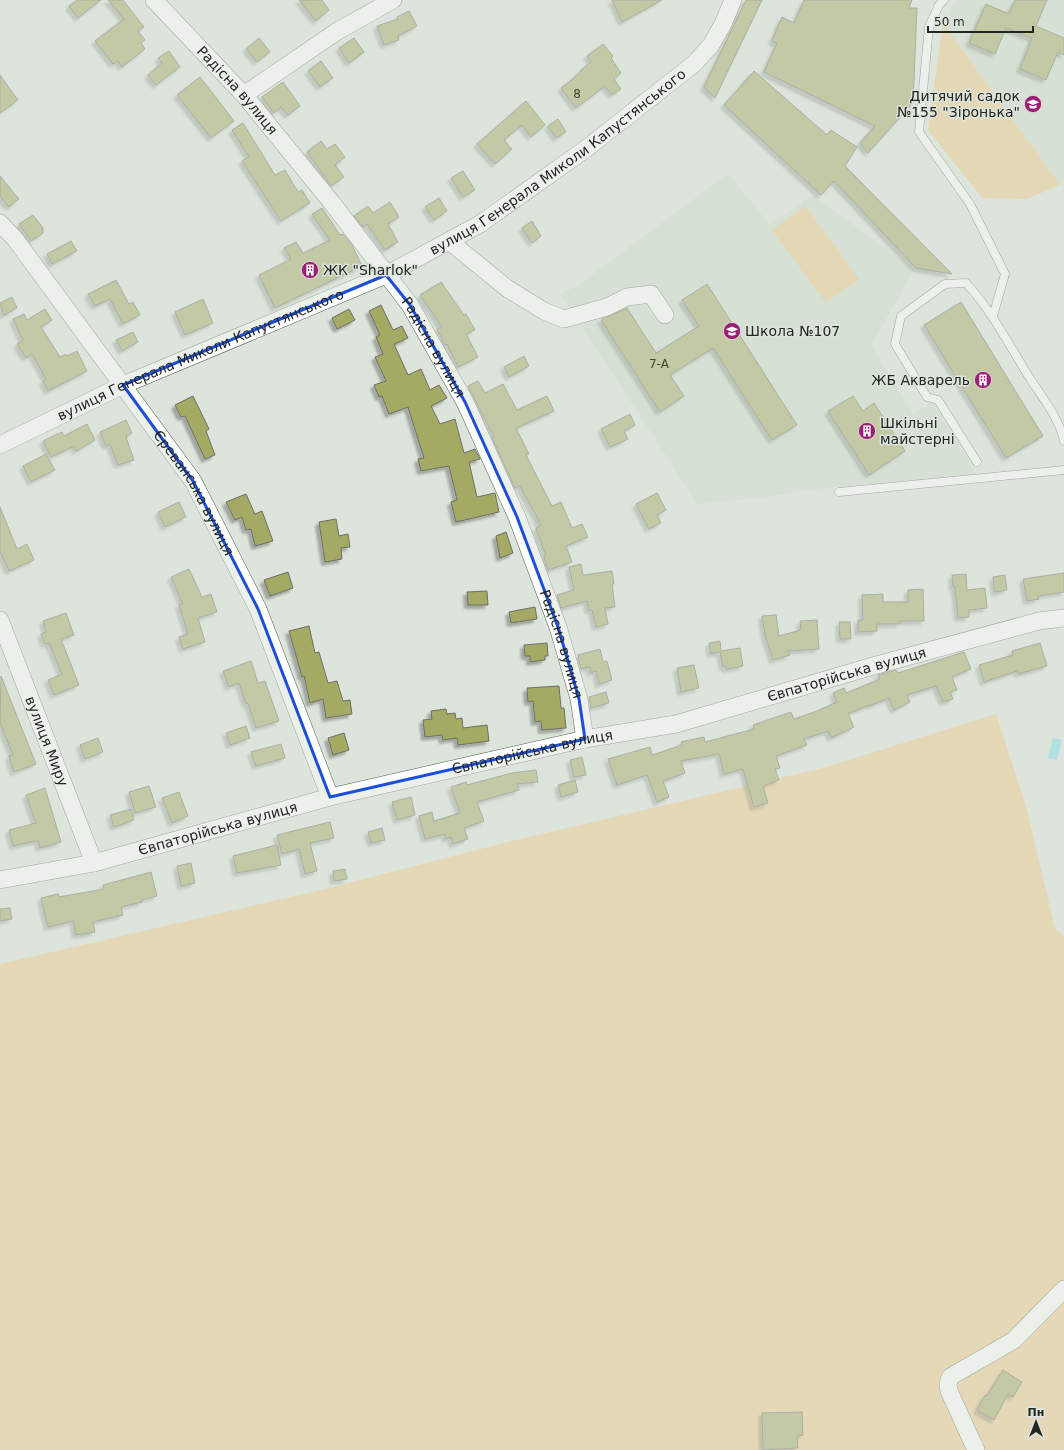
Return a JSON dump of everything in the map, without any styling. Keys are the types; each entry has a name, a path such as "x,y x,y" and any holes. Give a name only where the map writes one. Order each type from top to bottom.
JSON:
{"street":[{"name":"Радісна вулиця","path":"154,0 244,95 332,203 410,305 465,402 517,517 558,627 579,699 585,739"},
{"path":"244,95 336,32 393,0"},
{"name":"вулиця Генерала Миколи Капустянського","path":"0,446 123,385 386,275 480,224 587,148 695,63 711,45 723,24 732,0"},
{"name":"Єреванська вулиця","path":"0,223 15,239 192,481 258,609 330,797"},
{"path":"449,241 508,289 544,311 564,319 607,307 627,297 651,294 665,315"},
{"name":"Євпаторійська вулиця","path":"0,880 94,863 330,797 585,739 676,724 880,664 1039,621 1064,618"},
{"name":"вулиця Миру","path":"0,620 94,863"},
{"path":"976,1450 949,1391 948,1384 950,1377 1014,1340 1064,1289"}],"lane":[{"path":"944,0 939,5 929,27 920,132 970,204 1005,274 992,316"},
{"path":"977,462 938,400 927,397 895,344 901,316 945,284 966,283 982,299 1049,405 1062,432 1064,442"},
{"path":"839,492 1064,470"}],"highlighted area":[{"path":"386,275 410,305 465,402 517,517 558,627 579,699 585,739 330,797 258,609 193,481 123,385"}],"shaded area":[{"name":"Дитячий садок №155 \"Зіронька\"","path":"960,0 1064,0 1064,187 1060,185 943,23 953,5"},
{"path":"943,23 1060,185 1027,199 982,198 928,130"},
{"name":"Школа №107","path":"728,174 770,225 812,195 914,269 871,346 913,414 931,404 934,404 977,475 831,487 757,498 698,504 560,294 577,286"},
{"path":"805,206 859,279 826,303 772,230"},
{"path":"996,714 1026,806 1055,929 1064,936 1064,1450 0,1450 0,964 325,889 508,842 823,768"}],"water":[{"path":"1053,738 1062,740 1057,760 1048,758"}],"building":[{"path":"77,0 101,0 78,18 69,6"},
{"path":"108,0 123,0 144,27 138,31 145,40 141,43 145,49 122,67 118,61 113,64 95,41 124,19"},
{"path":"299,0 322,0 329,10 316,21"},
{"path":"612,0 662,0 622,22"},
{"path":"746,0 762,0 715,98 704,87"},
{"path":"804,0 912,0 909,8 917,8 913,103 868,153 860,143 875,126 764,72 777,43 772,41 782,17 794,23"},
{"path":"1015,0 1047,0 1036,26 1064,38 1064,55 1058,52 1046,80 1020,69 1032,38 1006,28 995,54 969,43 986,4 1009,14"},
{"path":"409,11 417,26 398,36 399,40 384,45 377,26 398,19 397,17"},
{"path":"259,38 270,52 257,62 246,49"},
{"path":"354,38 364,52 349,63 339,48"},
{"path":"603,44 613,56 611,58 621,73 614,79 621,89 612,95 605,86 576,108 561,88 591,62 587,56"},
{"path":"169,51 180,67 156,85 148,75 162,63 158,58"},
{"path":"321,61 333,78 320,87 308,71"},
{"path":"754,71 827,135 831,130 857,147 845,166 952,274 916,268 834,181 821,195 724,105"},
{"path":"0,75 18,100 0,113"},
{"path":"200,77 234,121 211,138 177,95"},
{"path":"283,82 300,106 288,115 281,107 274,113 262,97"},
{"path":"526,101 545,125 531,137 522,125 504,140 512,149 495,164 477,144"},
{"path":"558,119 566,132 556,138 548,126"},
{"path":"243,123 275,175 285,170 298,192 302,190 310,203 281,221 242,161 249,157 232,130"},
{"path":"321,141 327,149 335,144 345,157 335,165 344,177 331,186 307,152"},
{"path":"463,171 475,190 463,197 451,178"},
{"path":"0,176 19,199 9,207 0,196"},
{"path":"439,198 447,211 434,220 425,207"},
{"path":"390,202 399,217 388,224 398,242 385,250 367,224 363,227 354,216 368,206 373,213"},
{"name":"ЖК \"Sharlok\"","path":"322,208 340,235 343,234 352,245 362,266 275,308 259,275 291,259 284,248 296,242 303,253 330,240 312,214"},
{"path":"33,215 43,228 43,233 31,241 19,224"},
{"path":"532,221 541,236 532,243 522,228"},
{"path":"71,241 77,251 52,264 47,254"},
{"path":"116,280 129,304 133,302 140,315 123,324 110,299 95,306 88,294"},
{"path":"441,282 464,315 466,314 475,330 466,334 478,357 458,367 447,344 445,345 437,329 442,327 420,295"},
{"path":"707,284 797,425 772,440 713,348 670,375 684,396 660,412 601,320 627,308 656,353 699,326 682,300"},
{"path":"12,297 17,308 4,315 0,303"},
{"path":"203,299 213,323 185,335 175,312"},
{"name":"ЖБ Акварель","path":"961,302 1043,436 1006,458 924,325"},
{"path":"381,305 393,330 402,326 408,338 394,344 408,375 421,369 430,390 439,385 447,398 431,406 440,424 455,419 464,453 475,449 480,459 469,462 477,497 495,493 499,512 456,522 451,502 457,500 449,466 421,471 418,459 424,458 408,407 389,414 382,396 379,397 374,385 386,381 375,357 383,354 376,337 380,335 369,311"},
{"path":"45,309 52,320 41,327 60,357 66,354 67,356 77,351 87,371 48,391 43,381 46,379 32,354 26,358 17,344 23,340 13,319 24,314 27,320"},
{"path":"349,309 355,320 337,329 332,318"},
{"path":"133,332 138,342 122,351 116,340"},
{"path":"524,356 529,366 509,377 504,367"},
{"path":"478,381 485,393 503,384 517,410 547,396 554,411 516,428 529,454 526,455 552,506 561,502 572,528 582,524 588,537 566,546 572,562 548,570 544,557 546,556 536,528 541,525 520,486 515,488 492,438 494,437 468,386"},
{"path":"193,396 209,429 206,431 215,455 205,459 185,416 181,417 175,405"},
{"name":"Шкільні майстерні","path":"853,396 863,411 874,403 905,451 869,475 828,411"},
{"path":"630,414 635,425 624,431 628,439 610,447 601,429"},
{"path":"126,420 132,433 126,437 134,460 118,465 110,444 106,446 100,432"},
{"path":"87,424 95,440 76,451 74,446 51,457 43,441 62,432 64,436"},
{"path":"46,454 55,470 31,482 23,466"},
{"path":"657,493 666,510 657,515 661,523 649,529 636,504"},
{"path":"246,494 255,514 262,511 273,541 255,546 251,529 246,530 242,517 235,520 226,502"},
{"path":"179,502 186,517 165,527 158,512"},
{"path":"0,507 17,549 27,544 34,560 9,571 0,551"},
{"path":"336,519 339,536 348,534 350,547 341,548 342,559 325,562 319,522"},
{"path":"506,532 513,553 500,558 496,536"},
{"path":"581,564 583,575 612,571 615,607 605,608 608,624 596,627 592,610 589,611 587,601 561,608 557,595 574,590 569,567"},
{"path":"189,569 202,597 211,594 217,612 198,618 205,642 183,649 179,637 188,634 179,605 183,604 171,577"},
{"path":"288,572 293,588 270,596 264,580"},
{"path":"1064,573 1064,592 1038,596 1039,599 1027,601 1023,579"},
{"path":"966,574 967,590 985,588 987,608 969,610 969,617 958,618 955,587 953,587 952,575"},
{"path":"1005,575 1007,590 995,592 993,577"},
{"path":"923,589 924,621 900,621 900,624 877,624 877,631 858,632 858,620 863,620 862,595 883,594 883,602 908,602 908,590"},
{"path":"487,591 488,605 468,605 467,592"},
{"path":"535,607 537,619 511,623 509,612"},
{"path":"66,613 74,635 61,639 79,685 54,695 48,680 62,674 49,643 45,644 41,634 46,632 43,621"},
{"path":"776,615 779,636 801,630 800,621 817,620 819,649 788,651 790,655 773,660 765,635 762,616"},
{"path":"839,622 850,622 851,639 840,639"},
{"path":"309,626 315,653 319,652 328,683 337,681 343,701 350,700 352,714 326,718 323,699 310,703 304,676 302,677 289,631"},
{"path":"720,641 721,651 740,648 743,666 726,669 726,666 723,667 720,652 711,654 709,643"},
{"path":"547,643 548,656 545,656 545,660 530,662 530,656 525,656 524,645"},
{"path":"1040,643 1047,666 1018,674 1017,671 984,682 979,665 1013,655 1012,651"},
{"path":"600,649 603,662 607,661 612,680 599,684 596,671 591,673 590,667 581,669 578,655"},
{"path":"964,652 971,669 952,677 957,690 950,692 953,699 943,702 936,686 907,695 910,702 894,710 889,698 848,714 854,727 831,738 828,731 804,739 807,745 776,756 780,768 775,769 779,780 763,786 768,803 754,807 743,769 724,774 719,754 681,761 685,773 663,781 669,797 657,802 647,775 617,785 608,759 650,747 652,755 682,745 681,742 704,737 705,742 754,729 753,725 791,712 794,719 837,702 833,693 844,688 846,693 880,679 878,675 896,670 898,673"},
{"path":"251,661 258,683 265,681 279,721 256,728 248,703 246,704 239,683 229,687 223,671"},
{"path":"694,665 699,688 681,692 677,668"},
{"path":"1,676 36,764 14,772 9,756 13,755 0,723"},
{"path":"559,686 561,708 564,708 566,728 542,730 541,721 535,722 533,701 528,702 527,688"},
{"path":"606,692 609,703 591,708 589,697"},
{"path":"446,709 447,714 455,713 456,719 462,718 463,728 487,725 489,741 458,745 457,738 443,740 442,735 425,737 423,720 432,719 431,711"},
{"path":"246,726 250,738 230,745 226,733"},
{"path":"344,733 349,750 333,755 328,738"},
{"path":"98,738 103,752 85,759 80,745"},
{"path":"281,744 285,758 256,766 251,752"},
{"path":"582,757 586,775 574,777 570,760"},
{"path":"536,770 538,782 517,784 519,790 477,802 484,821 464,828 468,839 453,844 451,837 446,839 445,834 425,839 419,816 432,812 434,821 460,813 451,787 466,782 467,785 512,773"},
{"path":"575,780 578,792 561,797 558,785"},
{"path":"149,786 156,807 135,813 129,792"},
{"path":"45,788 61,842 40,848 38,841 13,846 9,830 36,823 26,795"},
{"path":"179,792 188,816 172,823 162,798"},
{"path":"411,797 415,815 397,820 392,802"},
{"path":"131,809 134,820 114,827 110,815"},
{"path":"330,822 334,838 310,843 317,871 305,874 299,849 282,854 277,835"},
{"path":"382,828 385,840 371,843 368,832"},
{"path":"277,845 281,865 237,873 233,856"},
{"path":"191,863 195,883 181,886 177,866"},
{"path":"345,869 347,879 334,881 333,871"},
{"path":"151,872 157,896 141,900 142,902 121,907 123,915 93,922 95,932 76,935 73,921 48,927 41,898 58,894 59,897 104,889 103,885"},
{"path":"10,908 12,919 0,921 0,909"},
{"path":"1003,1370 1022,1382 1013,1397 1008,1394 994,1420 977,1410 985,1395 987,1396"},
{"path":"802,1412 803,1435 797,1436 798,1448 763,1450 762,1413"}],"place":[{"name":"Дитячий садок №155 \"Зіронька\"","path":"1033,104"},
{"name":"ЖК \"Sharlok\"","path":"310,270"},
{"name":"Школа №107","path":"732,331"},
{"name":"ЖБ Акварель","path":"983,380"},
{"name":"Шкільні майстерні","path":"867,431"}]}
